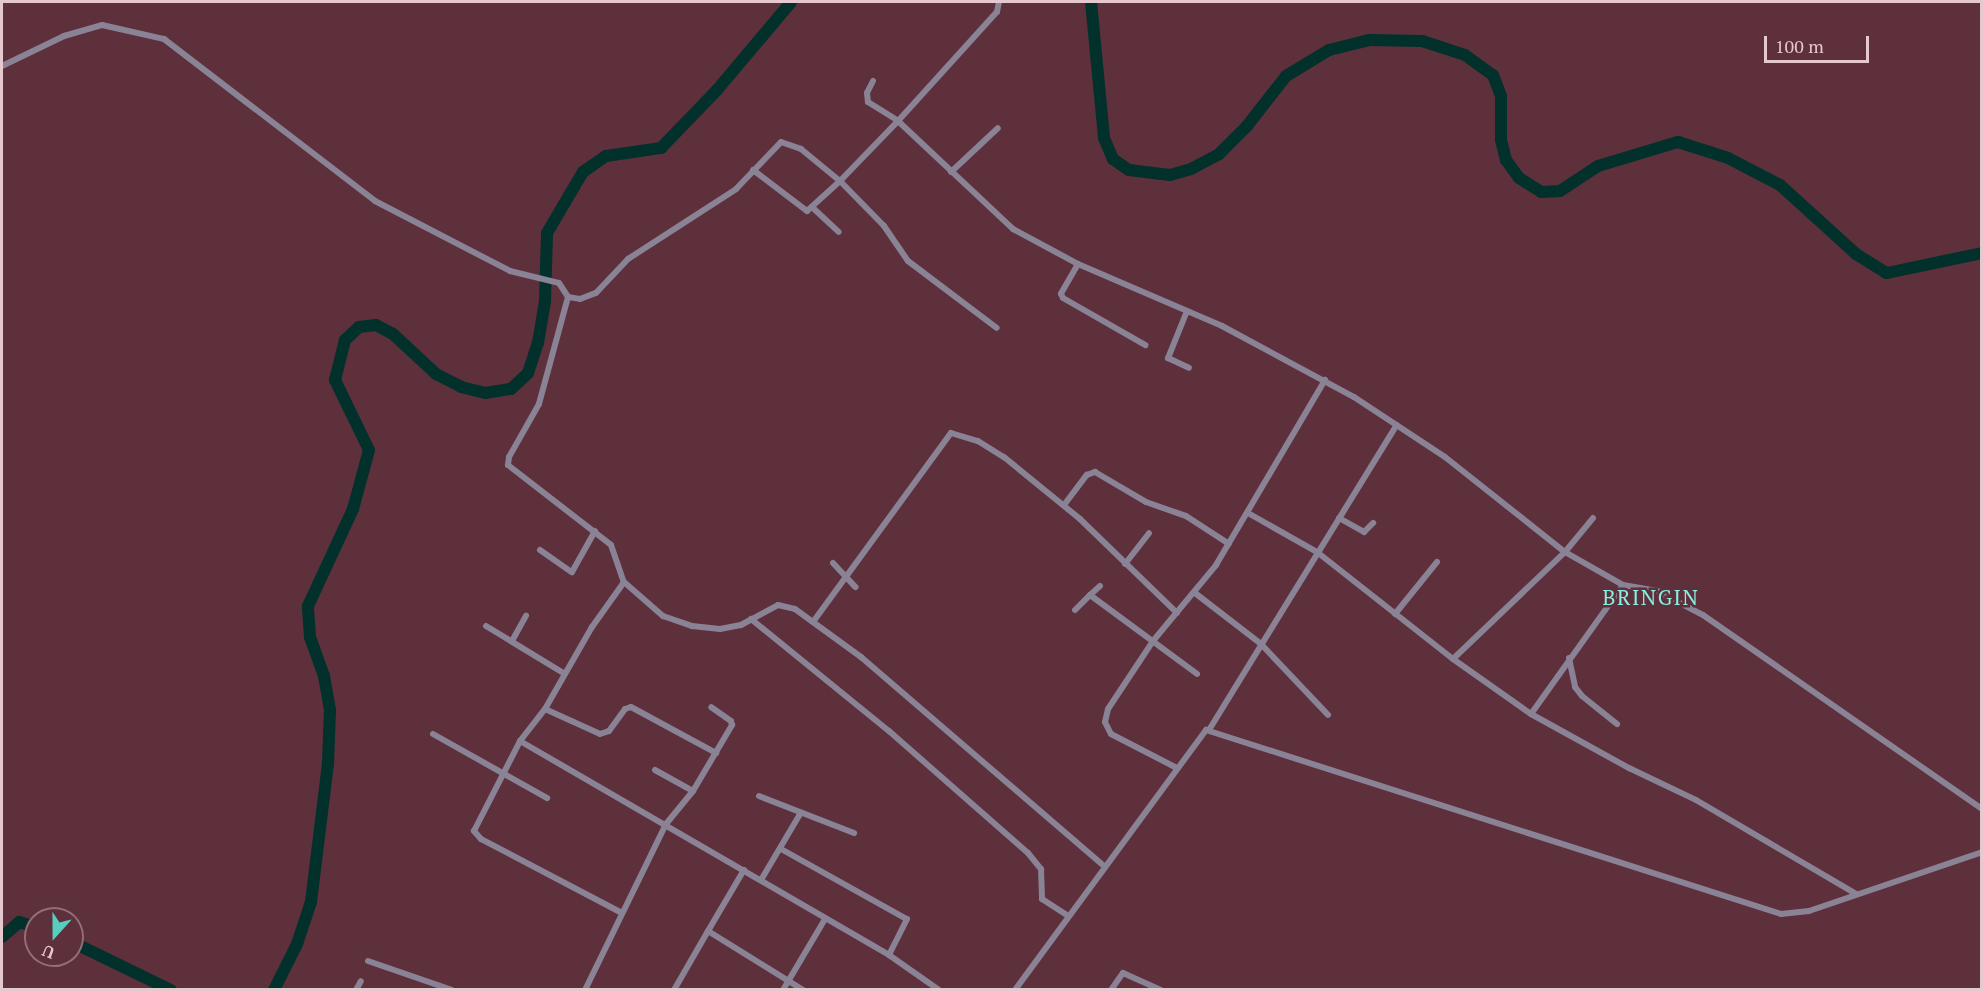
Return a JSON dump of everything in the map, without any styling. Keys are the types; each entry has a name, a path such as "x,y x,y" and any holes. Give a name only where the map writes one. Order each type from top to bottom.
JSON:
{"street":[{"path":"753,170 794,204 807,211 813,208 898,121 999,10 999,2"},
{"path":"2,66 64,36 102,25 164,39 375,201 525,276 557,281 568,297 580,299 596,293 628,259 730,194 777,144 786,142 840,181 884,226 908,261 997,328"},
{"path":"873,81 867,93 868,102 898,121 1013,229 1078,264 1188,311 1325,380 1397,425 1565,552 1623,585 1657,591 1703,615 1982,809"},
{"path":"951,172 998,128"},
{"path":"813,208 839,232"},
{"path":"1078,264 1061,294 1063,298 1145,345"},
{"path":"568,297 536,413 507,463 532,487 595,531 616,553 624,582 663,616 692,626 728,628 783,604 813,622 861,657 1103,865"},
{"path":"1188,311 1168,358 1189,368"},
{"path":"1175,767 1111,734 1105,722 1108,709 1153,641 1195,594 1230,544 1325,380"},
{"path":"1015,990 1198,736 1209,730 1260,643 1397,425"},
{"path":"813,622 951,433 966,436 993,451 1064,505 1177,613"},
{"path":"1064,505 1087,475 1095,472 1146,502 1186,516 1230,544"},
{"path":"1248,513 1317,552 1453,659 1531,714 1629,768 1696,800 1856,894"},
{"path":"1338,518 1364,532 1373,523"},
{"path":"1453,659 1565,552 1593,518"},
{"path":"540,550 572,572 595,531"},
{"path":"1125,564 1149,533"},
{"path":"1395,614 1437,562"},
{"path":"833,563 844,579 855,587"},
{"path":"622,913 476,836 474,827 520,741 545,709 624,582"},
{"path":"1531,714 1623,585"},
{"path":"1075,610 1100,586"},
{"path":"1195,594 1260,643 1328,715"},
{"path":"1090,595 1197,674"},
{"path":"512,641 526,616"},
{"path":"751,619 889,731 1028,854 1041,869 1042,900 1067,915"},
{"path":"486,626 565,674"},
{"path":"1569,658 1575,687 1582,696 1617,724"},
{"path":"545,709 600,734 609,731 625,709 631,707 716,753"},
{"path":"585,990 666,824 693,791 732,723 711,707"},
{"path":"1209,730 1772,912 1800,913 1982,852"},
{"path":"433,734 547,798"},
{"path":"520,741 889,955 939,990"},
{"path":"655,770 693,791"},
{"path":"759,796 800,814 854,833"},
{"path":"761,880 800,814"},
{"path":"781,849 905,917 907,924 889,955"},
{"path":"674,990 744,870"},
{"path":"783,990 825,918"},
{"path":"708,931 803,990"},
{"path":"368,961 452,990"},
{"path":"1111,990 1123,973 1161,990"},
{"path":"356,990 361,981"}],"waterway":[{"path":"274,990 297,944 311,902 328,764 330,710 324,676 310,637 308,606 353,509 369,450 335,380 345,340 359,327 376,325 393,334 436,374 461,387 485,393 511,389 528,373 538,343 545,301 547,233 583,172 606,156 661,148 717,90 791,2"},
{"path":"1091,2 1104,138 1113,159 1129,170 1170,175 1191,169 1219,154 1247,126 1286,76 1329,50 1369,40 1422,41 1465,55 1493,75 1501,96 1501,140 1506,160 1519,178 1541,192 1560,191 1598,166 1678,142 1728,158 1780,185 1856,254 1887,273 1982,253"},
{"path":"2,937 19,922 24,923"},
{"path":"84,948 171,990"}],"district":[{"name":"BRINGIN","path":"1651,597"}]}
